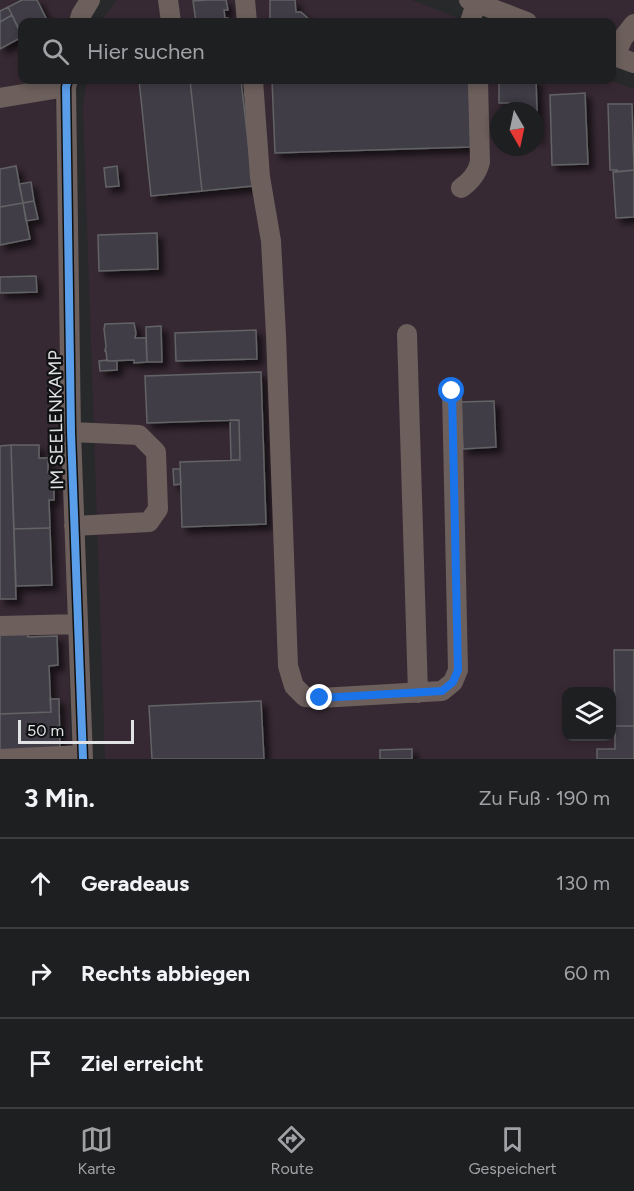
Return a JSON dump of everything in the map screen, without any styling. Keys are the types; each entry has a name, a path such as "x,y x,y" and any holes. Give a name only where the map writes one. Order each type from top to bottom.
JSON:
{"street":[{"path":"80,18 90,0"},
{"path":"168,0 170,18"},
{"path":"245,0 247,18"},
{"path":"471,18 473,1 517,18"},
{"path":"616,50 634,24"},
{"path":"616,56 634,63"},
{"name":"IM SEELENKAMP","path":"0,98 63,84"},
{"name":"IM SEELENKAMP","path":"67,84 70,432 82,757"},
{"path":"253,84 260,177 271,241 288,666 294,686 305,698 442,691 453,682 458,670 452,391"},
{"path":"461,188 478,172 480,162 478,84"},
{"path":"407,334 418,693"},
{"path":"70,432 139,435 156,452 158,508 149,522 74,526"},
{"path":"0,626 78,624"},
{"path":"1,759 82,757"}],"shaded area":[{"path":"0,0 78,0 72,18 18,18 18,84 55,84 71,759 0,759"},
{"path":"117,0 412,0 458,18 103,18"},
{"path":"488,0 634,0 634,56 616,49 616,18 536,18"},
{"path":"616,83 634,89 634,759 105,759 83,106 86,84"}],"building":[{"path":"22,0 37,0 46,18 18,18 18,27 8,7"},
{"path":"226,0 228,10 224,10 225,18 195,18 193,1"},
{"path":"270,0 295,0 296,12 301,12 308,18 270,18"},
{"path":"8,7 12,15 0,22 0,11"},
{"path":"12,15 18,28 18,39 0,49 0,22"},
{"path":"139,84 190,84 202,191 151,196"},
{"path":"190,84 241,84 253,186 202,191"},
{"path":"272,84 469,84 471,147 275,153"},
{"path":"499,84 536,84 537,102 499,102"},
{"path":"585,93 588,164 552,165 550,95"},
{"path":"608,104 632,104 634,170 617,172 617,170 610,170"},
{"path":"16,166 23,203 0,207 0,169"},
{"path":"117,166 119,186 106,187 104,168"},
{"path":"634,170 634,217 616,218 613,172"},
{"path":"31,182 34,201 23,203 19,184"},
{"path":"34,201 38,219 26,221 23,203"},
{"path":"23,203 30,239 0,245 0,207"},
{"path":"157,233 158,269 99,271 98,235"},
{"path":"36,276 37,292 0,293 0,277"},
{"path":"134,323 135,338 146,338 147,362 107,361 105,324"},
{"path":"161,326 162,362 147,362 146,327"},
{"path":"256,330 257,359 176,361 175,333"},
{"path":"99,361 117,361 117,370 100,371"},
{"path":"261,372 266,524 182,527 180,462 240,460 239,420 147,423 145,376"},
{"path":"494,401 496,447 463,449 461,402"},
{"path":"230,420 239,420 240,460 231,460"},
{"path":"11,445 39,445 39,458 48,458 48,472 54,472 54,500 49,500 50,528 14,529"},
{"path":"11,445 16,599 0,599 0,446"},
{"path":"173,469 180,469 181,484 174,485"},
{"path":"50,528 52,585 16,586 14,529"},
{"path":"28,632 28,637 57,636 58,665 49,666 51,712 0,714 0,633"},
{"path":"614,650 634,650 634,726 616,726"},
{"path":"50,699 59,699 60,751 0,753 0,714 51,712"},
{"path":"261,701 264,759 152,759 149,706"},
{"path":"616,726 634,726 634,759 597,759 597,749 615,749"},
{"path":"412,749 412,759 380,759 380,750"}],"cycle path":[{"path":"67,84 71,432 83,759"}],"route":[{"path":"320,698 442,691 453,682 458,670 452,391"}]}
